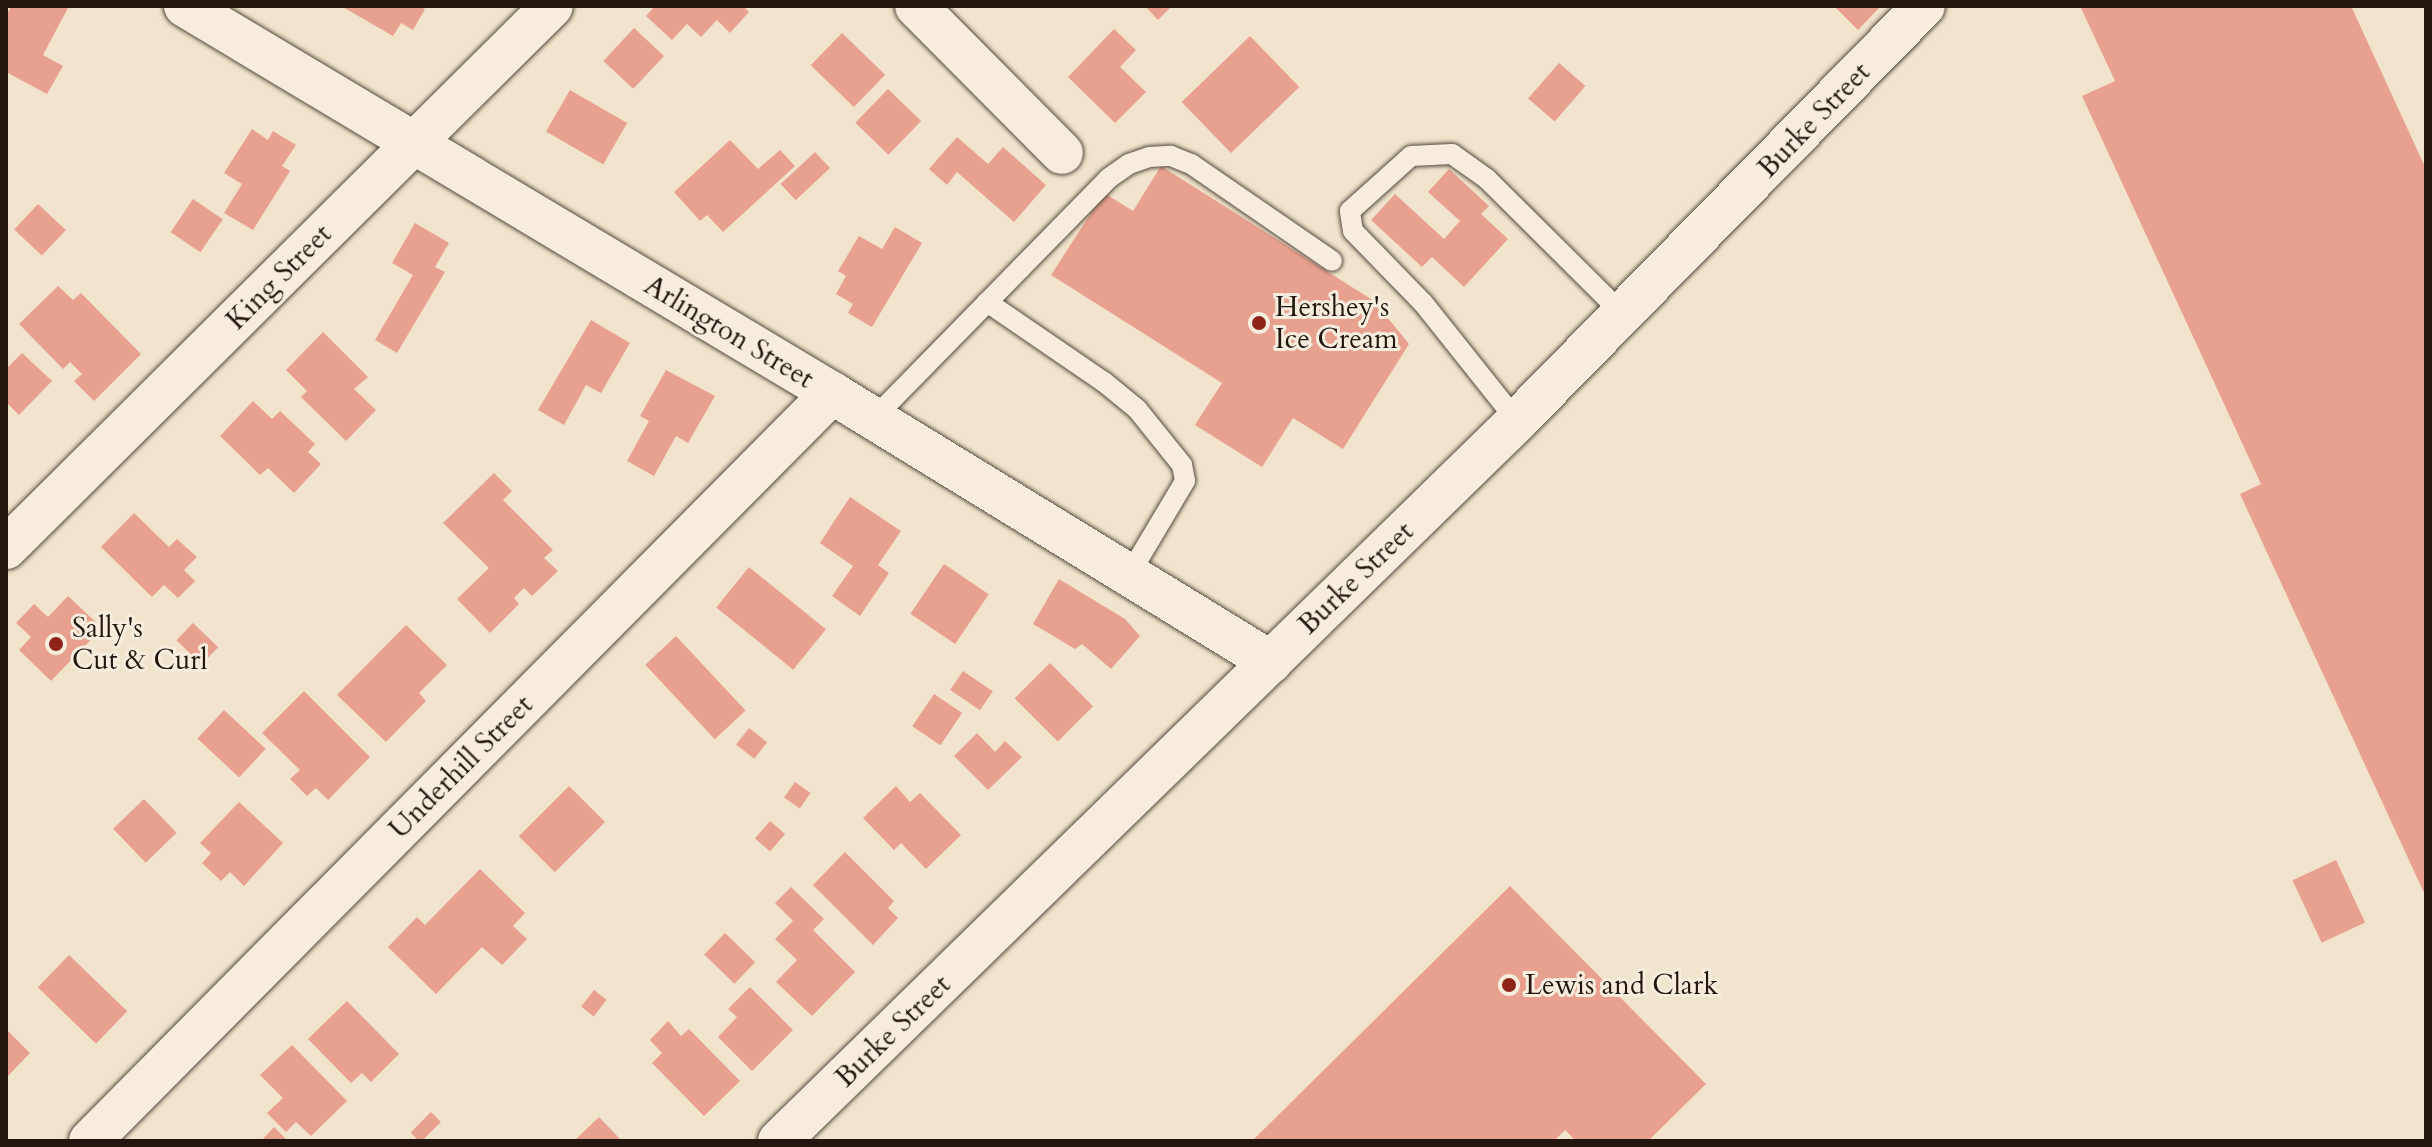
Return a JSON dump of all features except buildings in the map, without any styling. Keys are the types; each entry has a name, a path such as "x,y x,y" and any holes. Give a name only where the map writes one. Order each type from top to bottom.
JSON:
{"street":[{"name":"Arlington Street","path":"185,6 832,393 1271,662"},
{"name":"King Street","path":"6,548 552,6"},
{"path":"916,6 1062,153"},
{"name":"Burke Street","path":"779,1141 1517,421 1924,6"},
{"name":"Underhill Street","path":"90,1141 832,393"}],"lane":[{"path":"1517,421 1423,303 1353,231 1350,211 1411,156 1452,154 1487,179 1623,314"},
{"path":"873,419 1109,178 1129,164 1149,157 1171,156 1191,164 1332,261"},
{"path":"987,302 1104,382 1137,409 1182,465 1185,481 1129,575"}],"place":[{"name":"Hershey's Ice Cream","path":"1259,323"},
{"name":"Sally's Cut & Curl","path":"56,644"},
{"name":"Lewis and Clark","path":"1509,985"}]}
